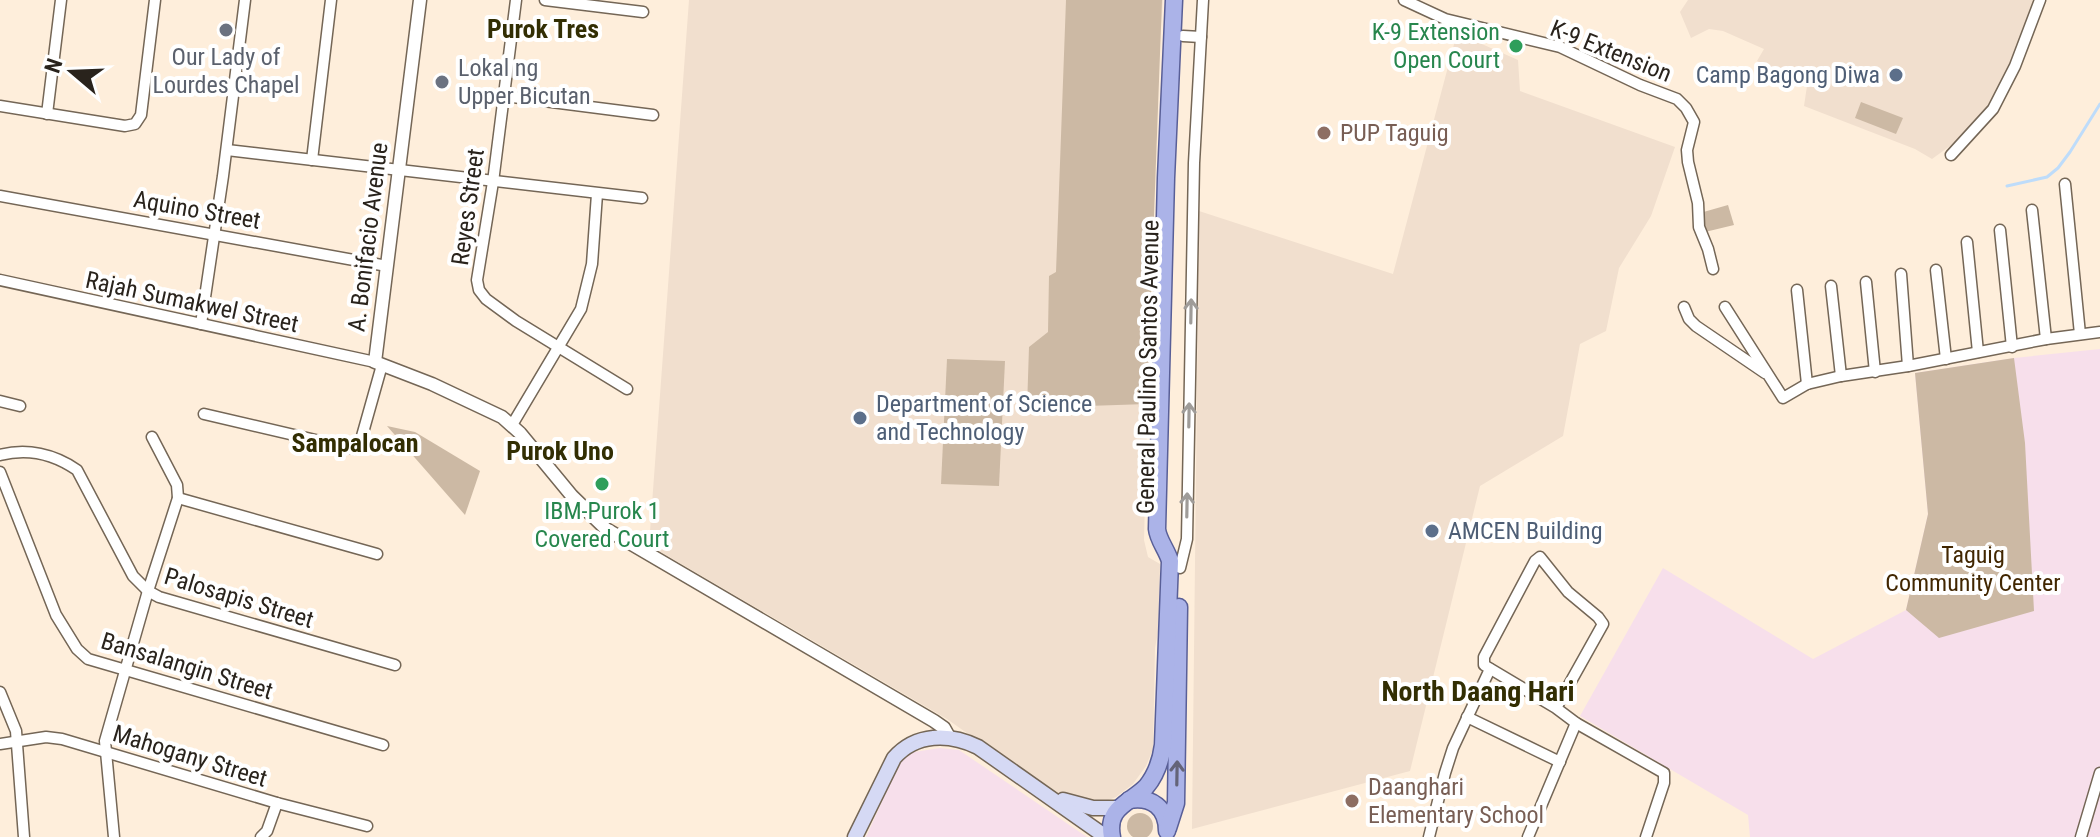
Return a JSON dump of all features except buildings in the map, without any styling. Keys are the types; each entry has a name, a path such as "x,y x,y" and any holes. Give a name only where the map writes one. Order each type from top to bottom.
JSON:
{"main road":[{"name":"General Paulino Santos Avenue","path":"1124,804 1147,786 1161,760 1163,745 1170,561 1157,529 1174,0"},
{"name":"General Paulino Santos Avenue","path":"1167,834 1176,803 1180,568 1169,528 1176,209 1185,0"},
{"path":"855,837 900,751 927,739 949,737 978,747 1106,837"},
{"path":"1048,795 1103,809 1139,799 1148,800 1163,812 1167,834"},
{"path":"1112,837 1112,818 1124,804"}],"street":[{"path":"47,114 61,0"},
{"path":"0,106 125,126 135,124 141,115 155,0"},
{"path":"201,324 245,0"},
{"path":"312,160 331,0"},
{"name":"A. Bonifacio Avenue","path":"420,0 378,364 454,394 512,425 572,496 606,529 934,721 944,728 949,737"},
{"name":"Reyes Street","path":"516,0 477,280 479,290 486,299 516,321 627,389"},
{"path":"545,0 643,12"},
{"path":"1180,568 1187,539 1194,163 1203,0"},
{"name":"K-9 Extension","path":"1404,0 1445,19 1560,47 1680,101 1694,122 1687,150 1688,162 1698,203 1699,227 1713,269"},
{"path":"1951,155 1993,109 2015,66 2040,0"},
{"path":"1183,36 1201,37"},
{"path":"504,96 653,115"},
{"path":"227,150 642,198"},
{"path":"2065,184 2080,334"},
{"path":"512,425 576,319 585,298 592,264 597,194"},
{"name":"Aquino Street","path":"0,196 387,266"},
{"path":"2032,210 2046,339"},
{"path":"2000,230 2012,347"},
{"path":"1967,242 1978,352"},
{"path":"1936,270 1946,359"},
{"path":"1901,274 1908,366"},
{"name":"Rajah Sumakwel Street","path":"0,280 378,364"},
{"path":"1866,282 1875,372"},
{"path":"1831,286 1841,376"},
{"path":"1797,290 1807,384"},
{"path":"1684,307 1696,326 1770,376"},
{"path":"1725,307 1783,398 1807,384 1841,376 2100,332"},
{"path":"204,414 354,449 360,444 378,364"},
{"path":"0,401 20,406"},
{"path":"114,837 105,741 178,498 177,485 152,437"},
{"name":"Palosapis Street","path":"0,455 15,451 31,452 65,462 77,470 133,576 159,597 395,665"},
{"name":"Bansalangin Street","path":"0,472 45,592 77,649 88,659 383,745"},
{"path":"178,498 377,554"},
{"path":"1429,837 1445,773 1487,666 1484,657 1535,561 1540,557 1568,592 1603,624 1556,708"},
{"path":"1487,666 1576,723 1664,773 1664,783 1646,837"},
{"path":"0,692 16,731 24,837"},
{"path":"1467,717 1560,762"},
{"path":"1528,837 1576,723"},
{"name":"Mahogany Street","path":"0,744 46,737 62,739 277,803 367,826"},
{"path":"2081,837 2100,773"},
{"path":"261,837 267,831 277,803"}],"shaded area":[{"name":"Department of Science and Technology","path":"689,0 1163,0 1155,118 1144,540 1148,557 1160,564 1153,749 1133,784 1116,797 1101,803 1064,796 947,719 649,545"},
{"name":"Camp Bagong Diwa","path":"1688,0 2035,0 2012,65 1990,107 1965,135 1932,159 1915,149 1804,106 1807,86 1757,61 1764,49 1723,31 1709,29 1691,38 1680,12"},
{"path":"1457,33 1518,60 1520,91 1675,147 1651,216 1619,268 1606,331 1580,344 1563,436 1480,486 1410,771 1192,829 1199,211 1393,274"},
{"path":"2100,349 2100,837 1750,837 1748,815 1580,716 1663,568 1813,659 1906,610 1928,514 1915,373"},
{"path":"940,748 959,750 1087,837 866,837 899,764 914,752"}],"green space":[{"path":"1066,0 1162,0 1147,404 1027,408 1029,347 1048,332 1049,276 1056,272"},
{"path":"1861,102 1903,118 1896,134 1855,118"},
{"path":"1728,205 1734,225 1705,232 1700,213"},
{"name":"Taguig Community Center","path":"2014,358 2025,443 2034,611 1939,638 1906,610 1928,514 1915,373"},
{"path":"947,359 1005,361 999,486 941,484"},
{"path":"387,426 415,432 480,471 465,515"},
{"path":"1140,813 1149,817 1153,826 1149,835 1140,839 1131,835 1127,826 1131,817"}],"waterway":[{"path":"2007,186 2047,177 2058,168 2100,104"}],"place":[{"name":"Our Lady of Lourdes Chapel","path":"226,30"},
{"name":"K-9 Extension Open Court","path":"1516,46"},
{"name":"Camp Bagong Diwa","path":"1896,75"},
{"name":"Lokal ng Upper Bicutan","path":"442,82"},
{"name":"PUP Taguig","path":"1324,133"},
{"name":"Department of Science and Technology","path":"860,418"},
{"name":"IBM-Purok 1 Covered Court","path":"602,484"},
{"name":"AMCEN Building","path":"1432,531"},
{"name":"Daanghari Elementary School","path":"1352,801"}],"district":[{"name":"Purok Tres","path":"543,29"},
{"name":"Sampalocan","path":"355,443"},
{"name":"Purok Uno","path":"560,451"},
{"name":"North Daang Hari","path":"1478,691"}]}
